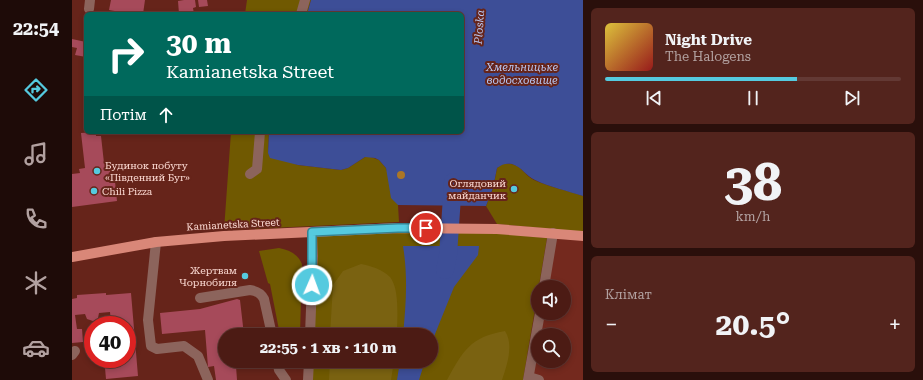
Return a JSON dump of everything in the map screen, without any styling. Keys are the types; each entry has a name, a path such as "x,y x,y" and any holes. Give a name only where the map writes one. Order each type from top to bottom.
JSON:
{"main road":[{"name":"Kamianetska Street","path":"72,257 156,242 224,236 398,228 497,229 583,236"}],"street":[{"path":"302,12 304,0"},
{"path":"250,174 257,169 260,134"},
{"path":"310,328 313,256 312,232"},
{"path":"545,280 553,233"},
{"path":"156,242 148,320 151,346 157,349 184,346 198,356 208,380"},
{"path":"200,298 250,290 257,291 264,299 270,328"},
{"path":"539,320 528,378 539,380"},
{"path":"279,368 286,380"},
{"path":"308,380 309,368"}],"shaded area":[{"path":"247,0 311,0 308,12 245,12"},
{"path":"231,134 269,134 268,153 298,165 341,170 348,168 365,157 371,157 379,160 386,168 398,205 399,222 224,230"},
{"path":"502,164 517,166 534,180 583,196 583,232 497,224 486,206 493,189 497,168"},
{"path":"398,233 497,233 547,238 540,280 531,280 531,320 533,320 523,380 312,380 313,368 438,368 438,328 314,328 317,236"},
{"path":"556,239 583,241 583,380 532,380 534,368 571,368 571,328 541,328 542,320 571,320 571,280 549,280"},
{"path":"279,248 286,250 293,253 302,264 300,328 279,328 270,284 268,283 259,251"},
{"path":"361,264 380,270 390,277 397,297 397,328 330,328 333,285 343,271"},
{"path":"505,331 509,342 509,355 502,380 447,380 463,353 475,341 483,337"},
{"path":"330,368 393,368 391,380 329,380"}],"water":[{"name":"Хмельницьке водосховище","path":"311,0 583,0 583,196 540,182 515,165 508,164 497,168 493,188 486,206 398,205 391,198 386,168 379,160 375,158 365,157 348,168 341,170 298,165 270,158 268,153 269,134 464,134 464,12 308,12"},
{"path":"403,246 479,246 478,255 454,287 437,328 404,328 406,269"},
{"path":"399,368 423,368 419,380 397,380"}],"building":[{"path":"111,0 145,0 143,12 120,12 109,10"},
{"path":"195,0 196,7 193,8 194,12 179,12 178,1"},
{"path":"198,0 207,0 208,6 199,7"},
{"path":"72,39 84,42 84,57 75,55 77,48 72,47"},
{"name":"Будинок побуту «Південний Буг»","path":"81,133 96,134 96,136 101,136 104,163 113,162 117,201 72,207 72,174 80,173 79,169 85,168"},
{"path":"131,293 133,316 110,316 110,312 99,313 98,316 86,316 85,314 75,315 77,329 82,329 83,342 72,343 72,299 77,298 77,295"},
{"path":"237,299 240,300 243,328 218,328 218,368 236,368 237,380 216,380 214,366 208,367 205,330 162,334 160,313 200,309"},
{"path":"136,352 138,376 106,379 105,368 136,368"}],"waterway":[{"path":"445,270 448,255 453,182"}],"place":[{"name":"Будинок побуту «Південний Буг»","path":"97,171"},
{"name":"Оглядовий майданчик","path":"514,189"},
{"name":"Chili Pizza","path":"94,191"},
{"name":"Жертвам Чорнобиля","path":"245,276"}],"route":[{"path":"312,285 312,232 426,228"}],"water label":[{"name":"Ploska","path":"479,27"}]}
